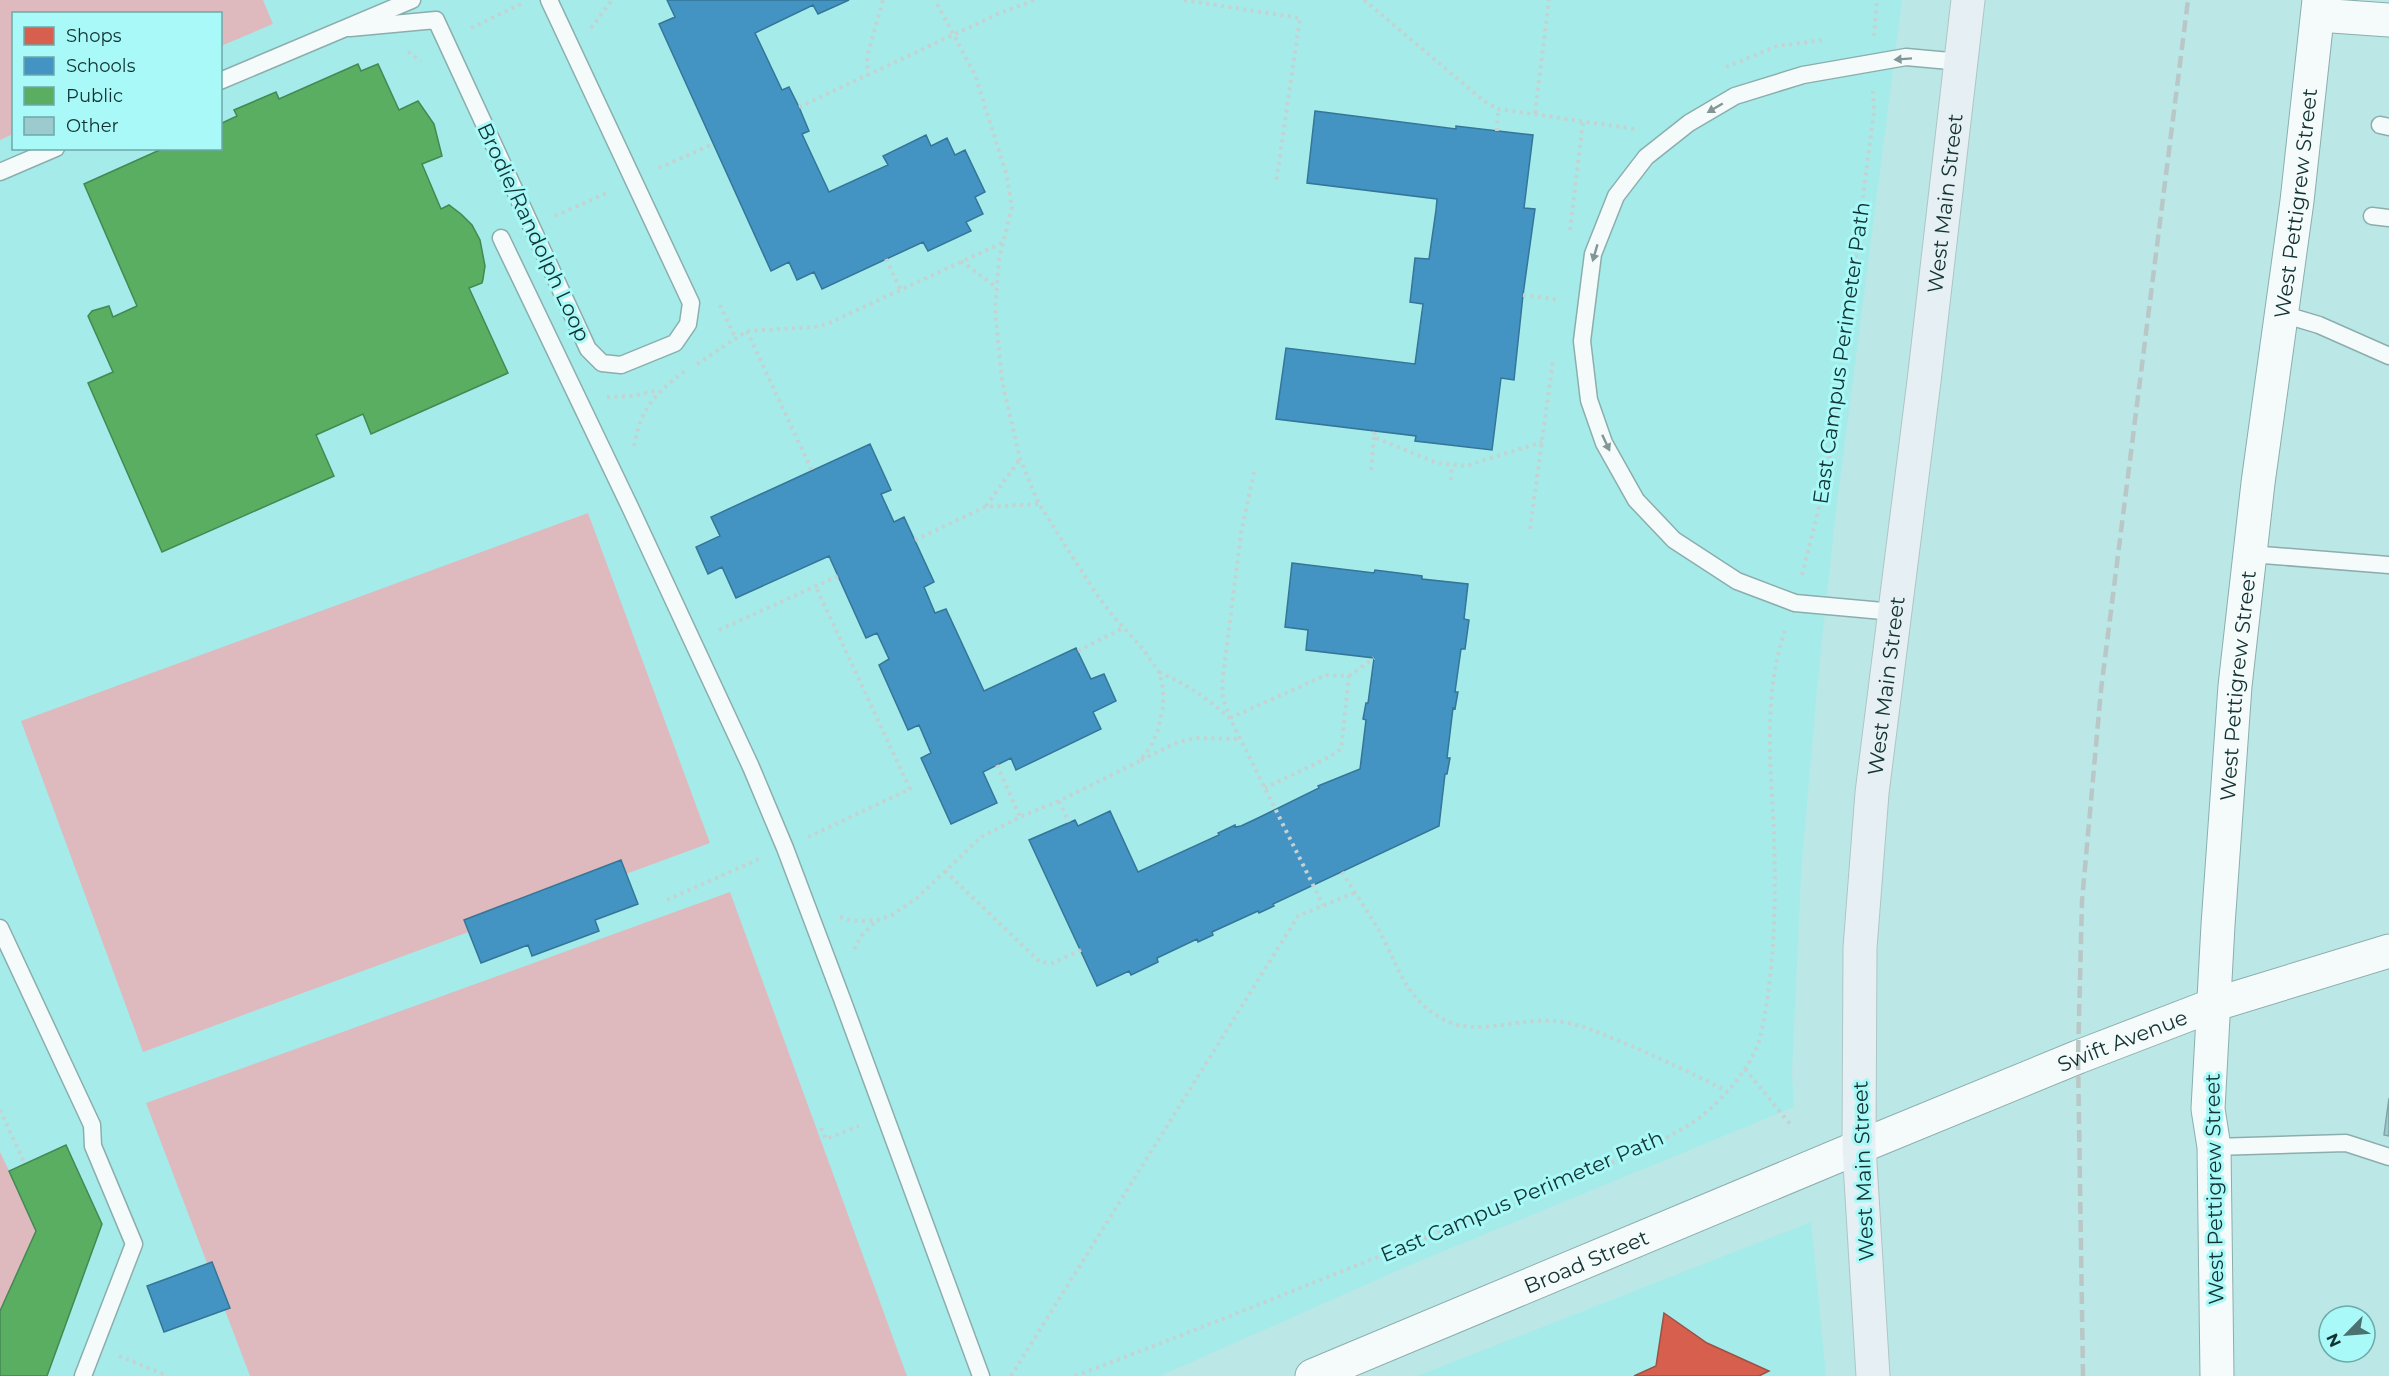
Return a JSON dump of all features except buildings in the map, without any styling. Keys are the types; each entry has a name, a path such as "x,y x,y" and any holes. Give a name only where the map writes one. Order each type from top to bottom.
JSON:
{"main road":[{"name":"West Main Street","path":"1873,1376 1859,1148 1860,948 1872,793 1924,381 1968,0"}],"street":[{"path":"2318,7 2389,20"},
{"name":"West Pettigrew Street","path":"2217,1376 2214,1147 2208,1109 2235,686 2250,554 2297,201 2318,7"},
{"name":"Swift Avenue","path":"1859,1148 2078,1057 2216,1004 2389,951"},
{"name":"Broad Street","path":"1312,1376 1859,1148"}],"lane":[{"path":"222,80 412,0"},
{"name":"Brodie/Randolph Loop","path":"350,28 436,20 588,349 602,363 621,365 675,343 688,324 691,303 549,0"},
{"path":"1894,612 1795,603 1737,581 1674,540 1636,500 1604,443 1589,400 1582,341 1593,254 1616,196 1646,158 1689,123 1736,96 1803,75 1906,57 1961,62"},
{"path":"0,172 51,150"},
{"path":"501,238 751,767 785,848 981,1376"},
{"path":"2282,314 2319,325 2389,356"},
{"path":"2250,554 2389,565"},
{"path":"0,928 92,1125 93,1146 134,1244 83,1376"},
{"path":"2214,1147 2346,1143 2389,1157"}],"path":[{"path":"591,28 612,0"},
{"path":"868,76 867,57 883,0"},
{"path":"935,0 975,75 1006,173 1012,207 996,287 999,359 1020,459 1039,504 1095,592 1143,649 1159,672 1163,688 1160,718 1151,746 1140,760"},
{"path":"799,107 1000,13 1035,0"},
{"path":"1184,0 1300,18 1276,183"},
{"path":"1364,0 1484,101 1498,109 1535,113 1549,0"},
{"name":"East Campus Perimeter Path","path":"1075,1376 1488,1214 1644,1149 1700,1117 1745,1069 1759,1042 1771,959 1775,908 1770,773 1771,696 1778,650 1795,603 1829,459 1874,111 1870,63 1877,0"},
{"path":"399,47 419,58 424,64"},
{"path":"1497,131 1498,109"},
{"path":"531,226 713,144"},
{"path":"630,507 634,443 640,423 659,390 747,331 815,327 827,324 1004,242"},
{"path":"886,259 900,289"},
{"path":"960,261 996,287"},
{"path":"1523,295 1562,300"},
{"path":"747,331 812,471"},
{"path":"1371,470 1374,434 1437,463 1466,466 1542,442"},
{"path":"985,507 1020,459"},
{"path":"1451,480 1452,465"},
{"path":"1254,472 1240,533 1222,684 1223,698 1230,718 1323,905"},
{"path":"915,540 985,507 1039,504"},
{"path":"693,641 838,576"},
{"path":"667,900 910,789 816,587"},
{"path":"1078,651 1123,628"},
{"path":"1230,718 1326,675 1349,676 1374,658"},
{"path":"1159,672 1205,696 1230,718"},
{"path":"1265,788 1329,758 1341,749 1349,676"},
{"path":"807,909 854,921 878,920 892,915 905,908 981,837 1020,817 1059,801 1178,742 1195,738 1241,739"},
{"path":"997,765 1020,817"},
{"path":"1059,801 1069,822"},
{"path":"945,871 1040,962 1053,963 1081,950"},
{"path":"1342,872 1385,942 1397,971 1408,989 1442,1019 1479,1027 1540,1019 1580,1025 1664,1060 1726,1091"},
{"path":"1011,1376 1298,916 1354,893"},
{"path":"1745,1069 1790,1124"},
{"path":"0,1110 25,1164"},
{"path":"821,1128 826,1139 885,1116"},
{"path":"95,1346 168,1376"}],"shaded area":[{"path":"0,0 1902,0 1835,519 1817,688 1801,873 1792,1072 1794,1107 1410,1265 1160,1376 0,1376"},
{"path":"0,0 263,0 273,24 222,46 222,12 12,12 12,134 0,140"},
{"path":"588,513 710,843 143,1052 21,721"},
{"path":"730,892 907,1376 250,1376 146,1103"},
{"path":"66,1145 102,1224 0,1376 0,1152 9,1171"},
{"path":"1811,1222 1826,1376 1417,1376"}],"railway":[{"path":"2083,1376 2078,1057 2082,901 2101,690 2188,0"}]}
